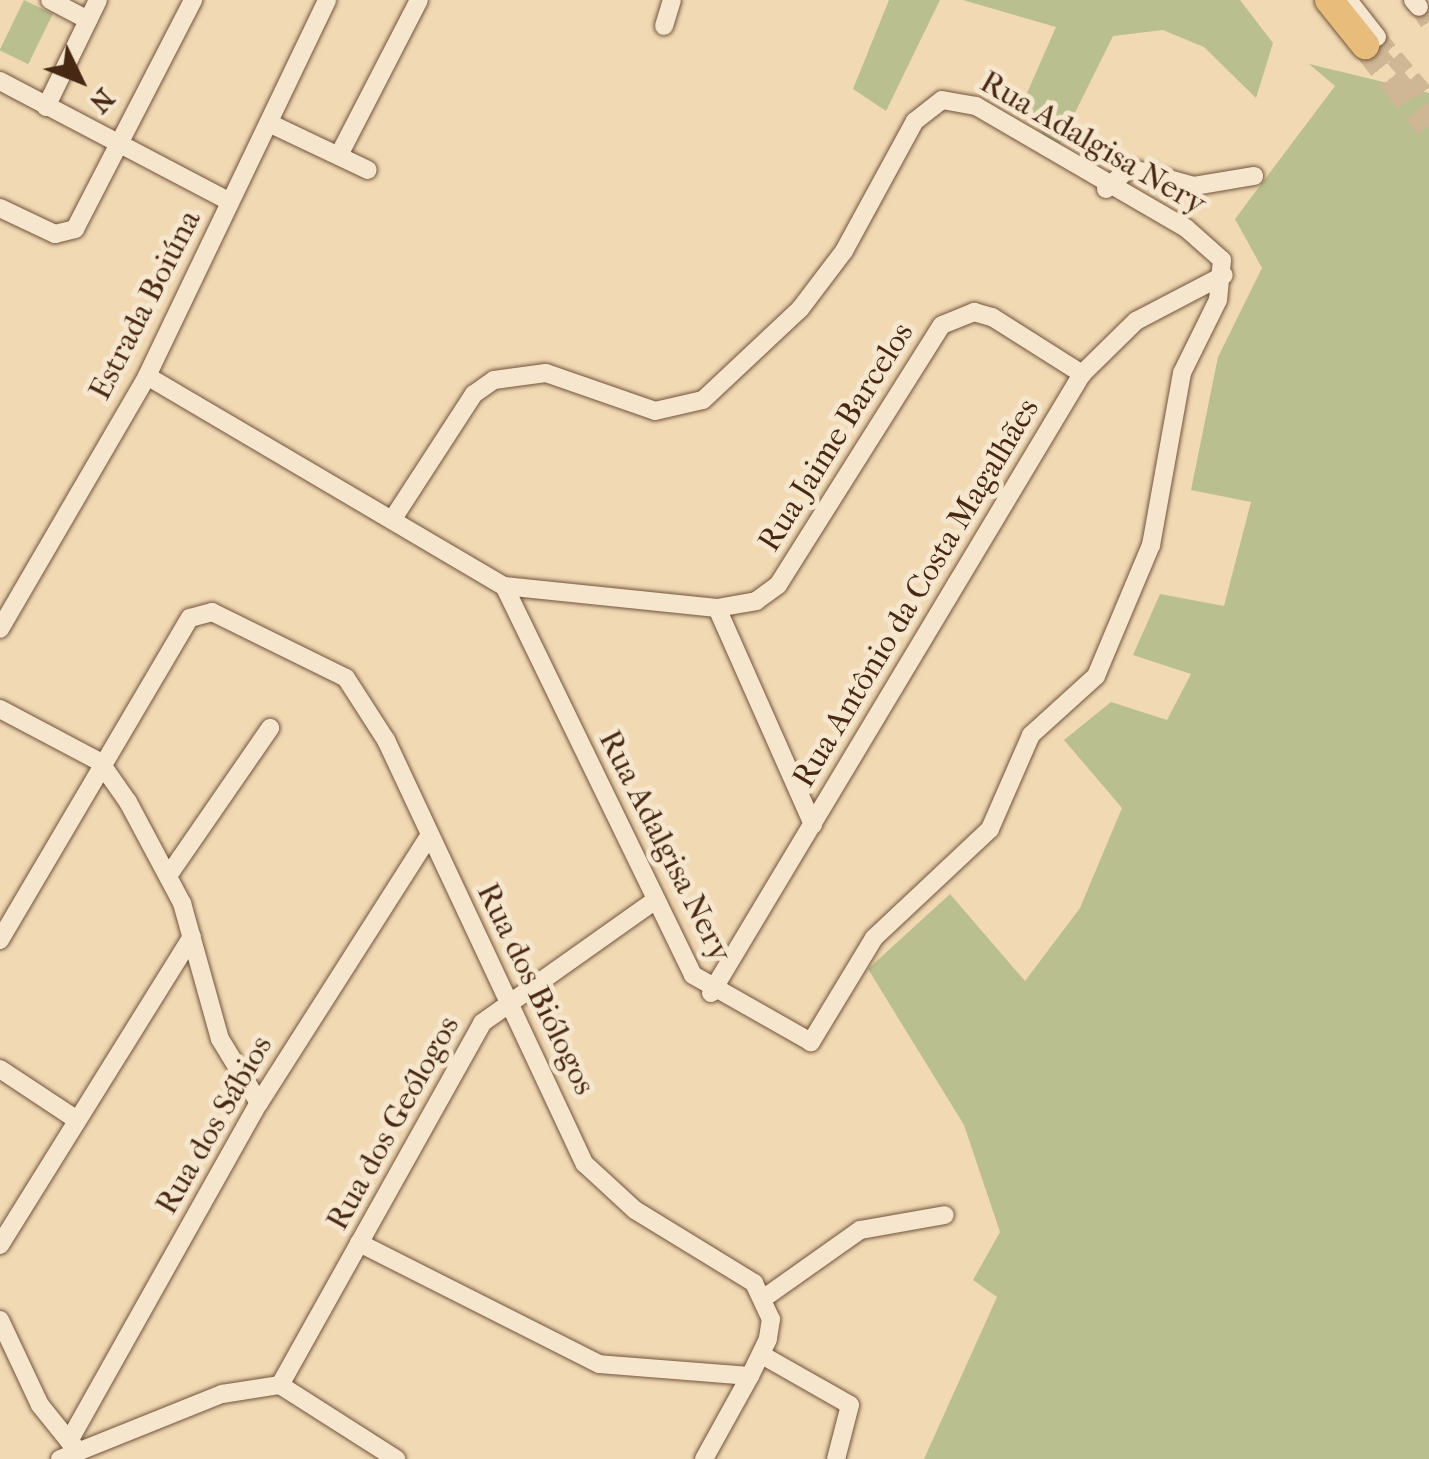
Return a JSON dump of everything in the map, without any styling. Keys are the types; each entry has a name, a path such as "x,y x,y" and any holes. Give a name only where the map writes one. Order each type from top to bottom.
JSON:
{"highway":[{"path":"1329,0 1371,41"}],"street":[{"path":"50,0 88,20"},
{"path":"46,108 98,0"},
{"path":"0,208 66,234 122,144 193,0"},
{"name":"Estrada Boiúna","path":"0,629 147,376 271,124 327,0"},
{"path":"339,154 420,0"},
{"path":"664,26 672,0"},
{"path":"1348,0 1371,41"},
{"path":"0,81 230,202"},
{"name":"Rua Adalgisa Nery","path":"394,517 474,394 494,380 546,373 655,411 704,400 800,309 844,251 915,120 942,100 976,106 1106,190 1214,246 1224,275 1182,373 1152,544 1106,658 1020,750 990,829 874,938 810,1042 711,993 656,900 504,586"},
{"path":"271,124 368,170"},
{"path":"1106,190 1128,168 1194,186 1254,176"},
{"name":"Rua Antônio da Costa Magalhães","path":"711,993 1082,374 1136,320 1224,275"},
{"name":"Rua Jaime Barcelos","path":"147,376 394,517 504,586 717,608 756,601 778,585 942,325 992,316 1082,374"},
{"path":"717,608 813,825"},
{"name":"Rua dos Biólogos","path":"0,940 179,632 212,612 346,678 510,1000 585,1164 635,1210 730,1262 764,1298"},
{"path":"0,709 100,762 168,876 192,936 220,1039 259,1103"},
{"path":"168,876 270,728"},
{"name":"Rua dos Sábios","path":"73,1445 259,1103 429,836"},
{"name":"Rua dos Geólogos","path":"280,1386 474,1035 510,1000 656,900"},
{"path":"0,1245 74,1118 192,936"},
{"path":"0,1070 74,1118"},
{"path":"704,1459 762,1355 771,1319 764,1298 860,1230 945,1215"},
{"path":"359,1243 598,1364 750,1376"},
{"path":"0,1320 40,1405 73,1445"},
{"path":"762,1355 850,1405 836,1459"},
{"path":"60,1459 73,1445 222,1394 280,1386 375,1454 396,1459"}],"green space":[{"path":"24,0 53,14 28,64 0,51"},
{"path":"889,0 940,0 886,111 853,89"},
{"path":"963,0 1240,0 1273,43 1256,98 1204,47 1163,30 1113,36 1057,149 1020,109 1056,27"},
{"path":"1309,64 1429,93 1429,1459 924,1459 997,1297 973,1280 1000,1232 964,1125 868,969 950,894 1025,981 1080,908 1122,808 1064,740 1111,702 1167,720 1191,674 1133,655 1160,594 1224,606 1251,502 1191,490 1218,357 1262,268 1235,219 1335,86"}],"tunnel":[{"path":"1419,7 1429,23"},
{"path":"1377,37 1429,99"},
{"path":"1365,45 1429,126"}]}
